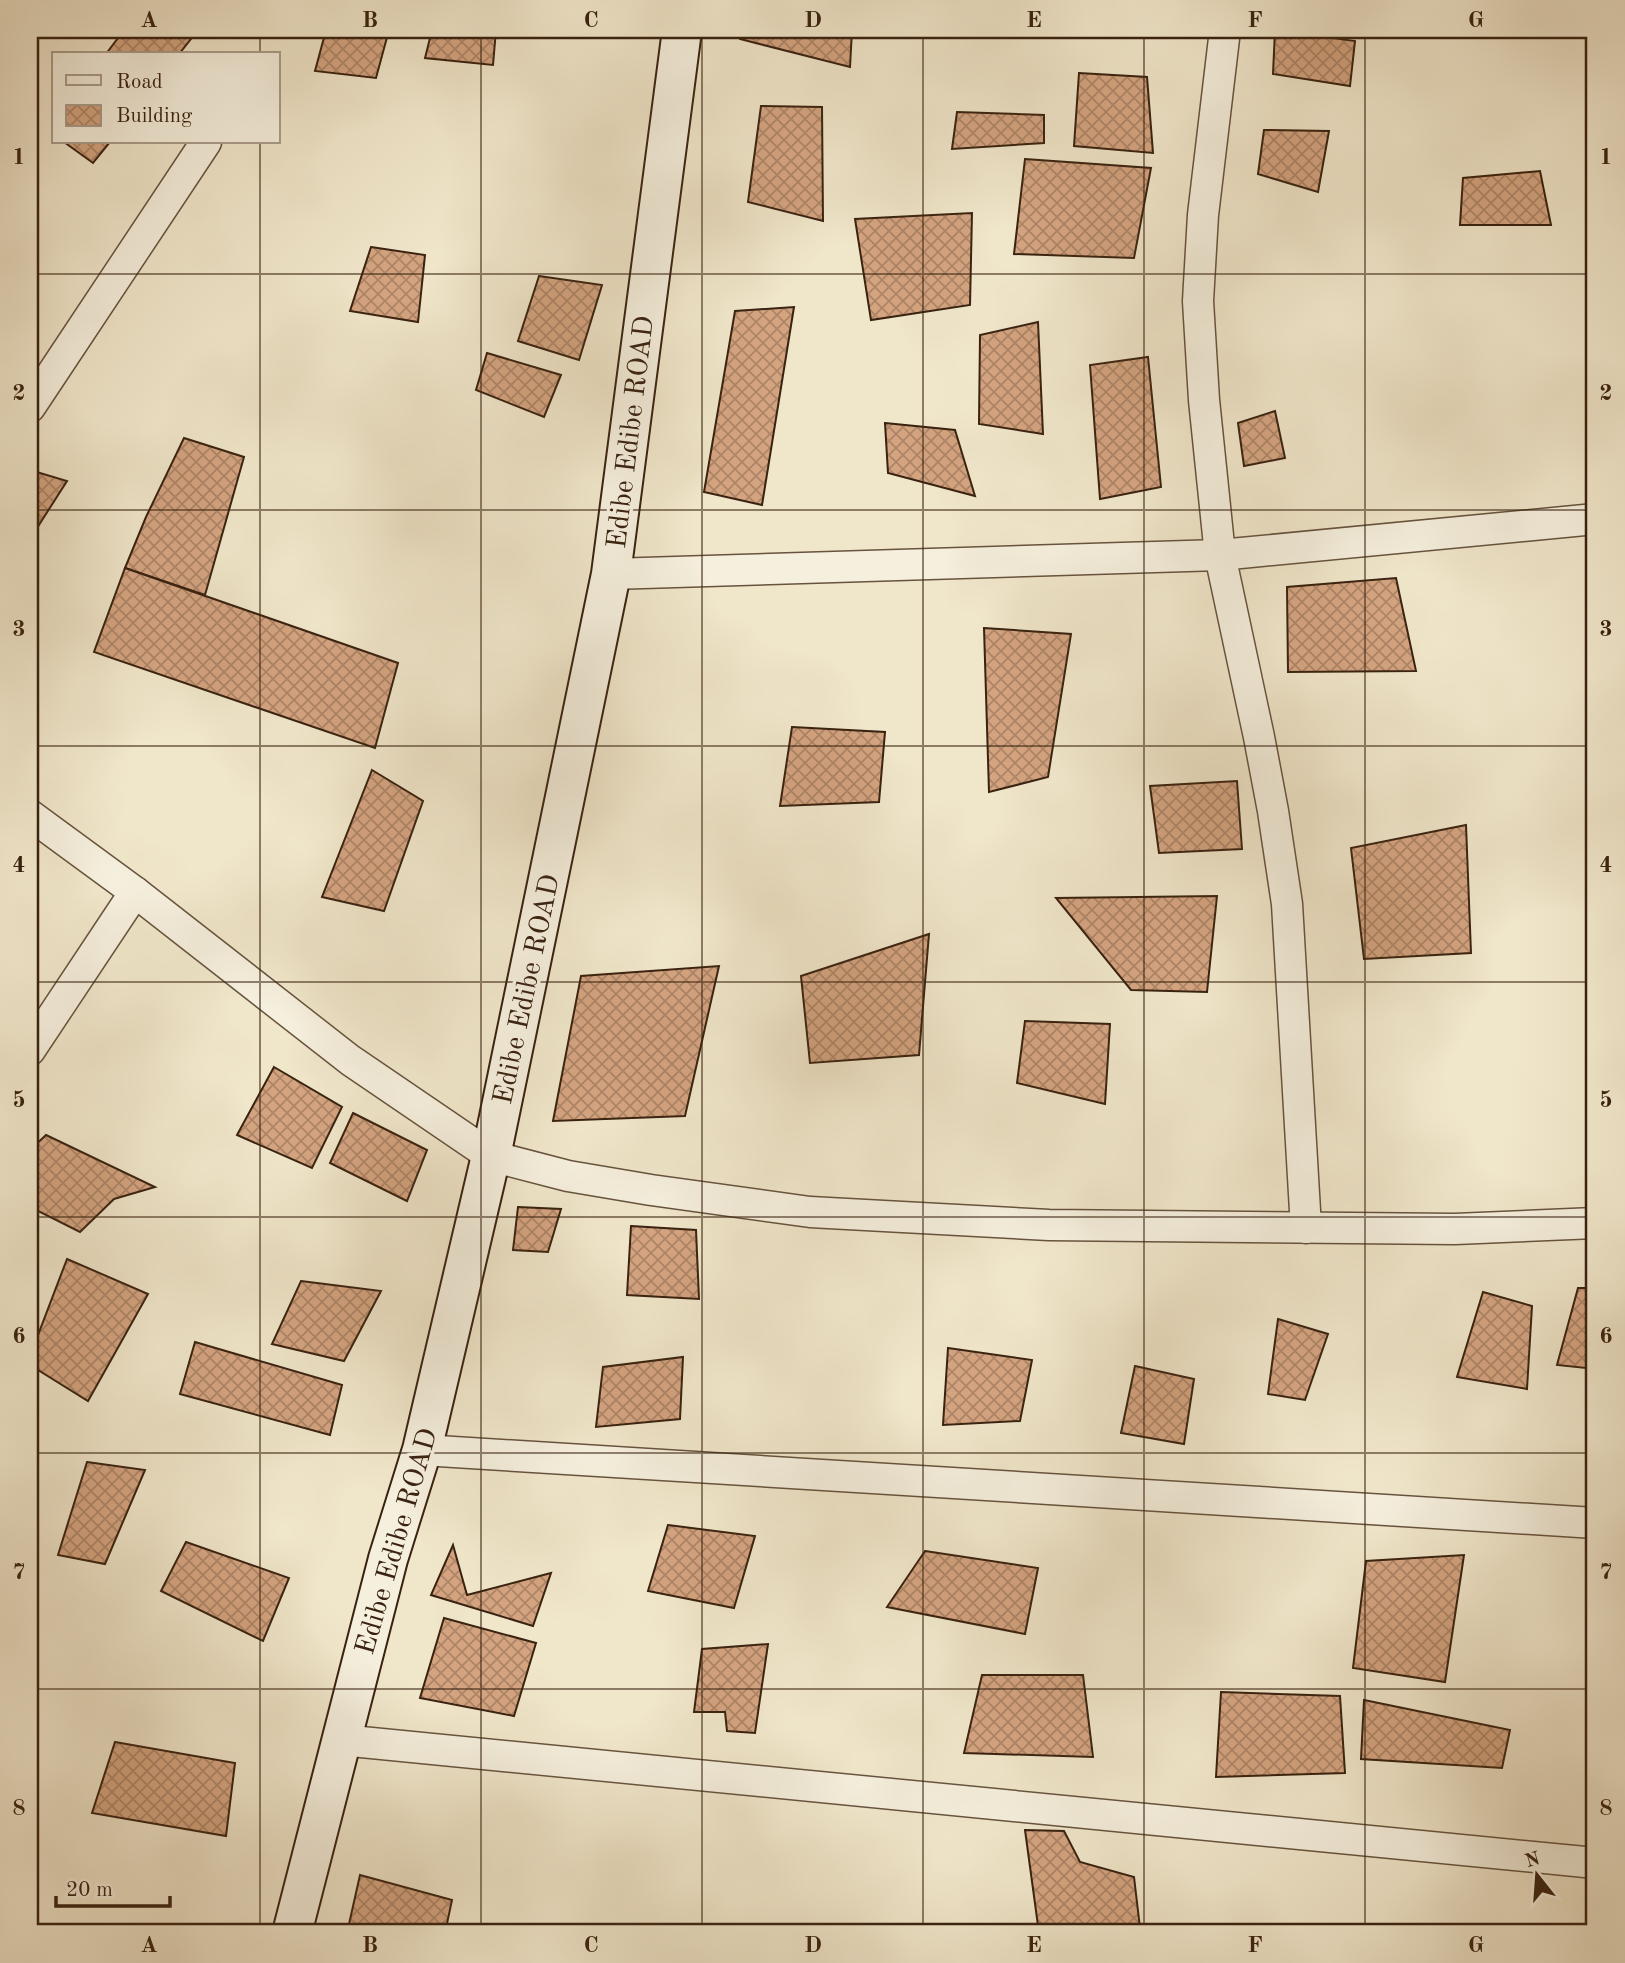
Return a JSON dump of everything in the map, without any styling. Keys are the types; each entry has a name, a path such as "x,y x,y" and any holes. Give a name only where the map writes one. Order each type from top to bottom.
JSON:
{"main road":[{"name":"Edibe Edibe ROAD","path":"292,1933 388,1559 422,1450 491,1156 611,574 682,30"}],"street":[{"path":"1225,30 1203,215 1198,301 1204,400 1220,555 1273,811 1287,904 1306,1228"},
{"path":"30,407 205,144"},
{"path":"611,574 1220,555 1595,519"},
{"path":"30,815 135,892 350,1060 491,1156 591,1180 810,1212 1049,1225 1455,1229 1595,1223"},
{"path":"30,1049 135,892"},
{"path":"422,1450 1595,1523"},
{"path":"341,1740 1595,1863"}],"building":[{"path":"124,30 198,30 181,52 108,52"},
{"path":"326,30 389,30 376,78 315,71"},
{"path":"432,30 496,30 493,65 425,58"},
{"path":"740,30 852,30 850,67 740,39"},
{"path":"1275,30 1355,41 1350,86 1273,74"},
{"path":"1079,73 1147,77 1153,153 1074,146"},
{"path":"761,106 822,107 823,221 748,202"},
{"path":"957,112 1044,115 1044,143 952,149"},
{"path":"1264,130 1329,131 1318,192 1258,174"},
{"path":"67,144 108,144 93,163"},
{"path":"1025,159 1151,168 1134,258 1014,254"},
{"path":"1540,171 1551,225 1460,225 1463,178"},
{"path":"972,213 970,305 871,320 855,219"},
{"path":"371,247 425,255 418,322 350,311"},
{"path":"539,276 602,285 579,360 518,341"},
{"path":"794,307 762,505 704,492 735,311"},
{"path":"1038,322 1043,434 979,424 980,335"},
{"path":"487,353 561,375 544,417 476,390"},
{"path":"1148,357 1161,487 1100,499 1090,365"},
{"path":"1275,411 1285,458 1244,466 1238,423"},
{"path":"885,423 955,430 975,496 888,473"},
{"path":"184,438 244,457 205,595 125,568"},
{"path":"30,470 67,481 30,539"},
{"path":"125,568 398,663 375,748 94,652"},
{"path":"1396,578 1416,671 1288,672 1287,587"},
{"path":"984,628 1071,634 1048,777 989,792"},
{"path":"792,727 885,732 879,802 780,806"},
{"path":"372,770 423,801 384,911 322,897"},
{"path":"1237,781 1242,849 1159,853 1150,786"},
{"path":"1466,825 1471,953 1364,959 1351,848"},
{"path":"1217,896 1207,992 1131,990 1056,898"},
{"path":"929,934 919,1055 810,1063 801,976"},
{"path":"719,966 685,1116 553,1121 581,976"},
{"path":"1025,1021 1110,1024 1105,1104 1017,1083"},
{"path":"274,1067 342,1107 312,1168 237,1135"},
{"path":"353,1113 427,1150 407,1201 330,1163"},
{"path":"46,1135 155,1187 114,1199 80,1232 30,1207 30,1150"},
{"path":"518,1207 561,1209 548,1252 513,1250"},
{"path":"631,1226 696,1230 699,1299 627,1295"},
{"path":"67,1259 148,1294 88,1401 30,1365 30,1356"},
{"path":"301,1281 381,1291 344,1361 272,1344"},
{"path":"1578,1288 1595,1288 1595,1369 1557,1365"},
{"path":"1483,1292 1532,1306 1527,1389 1457,1377"},
{"path":"1278,1319 1328,1334 1305,1400 1268,1394"},
{"path":"195,1342 342,1385 330,1435 180,1394"},
{"path":"948,1348 1032,1360 1020,1421 943,1425"},
{"path":"683,1357 680,1419 596,1427 603,1367"},
{"path":"1135,1366 1194,1379 1184,1444 1121,1433"},
{"path":"87,1462 145,1470 105,1564 58,1555"},
{"path":"668,1525 755,1536 734,1608 648,1591"},
{"path":"186,1542 289,1578 263,1641 161,1591"},
{"path":"453,1545 467,1595 551,1573 533,1626 431,1595"},
{"path":"925,1551 1038,1568 1025,1634 887,1607"},
{"path":"1464,1555 1445,1682 1353,1668 1366,1561"},
{"path":"444,1618 536,1643 514,1716 420,1698"},
{"path":"768,1644 755,1733 727,1731 725,1712 694,1712 702,1649"},
{"path":"982,1675 1083,1675 1093,1757 964,1753"},
{"path":"1221,1692 1340,1696 1345,1773 1216,1777"},
{"path":"1364,1700 1510,1730 1502,1768 1361,1759"},
{"path":"115,1742 235,1763 226,1836 92,1813"},
{"path":"1025,1830 1064,1831 1080,1862 1134,1877 1140,1928 1143,1933 1039,1933"},
{"path":"360,1875 452,1900 445,1933 347,1933"}]}
